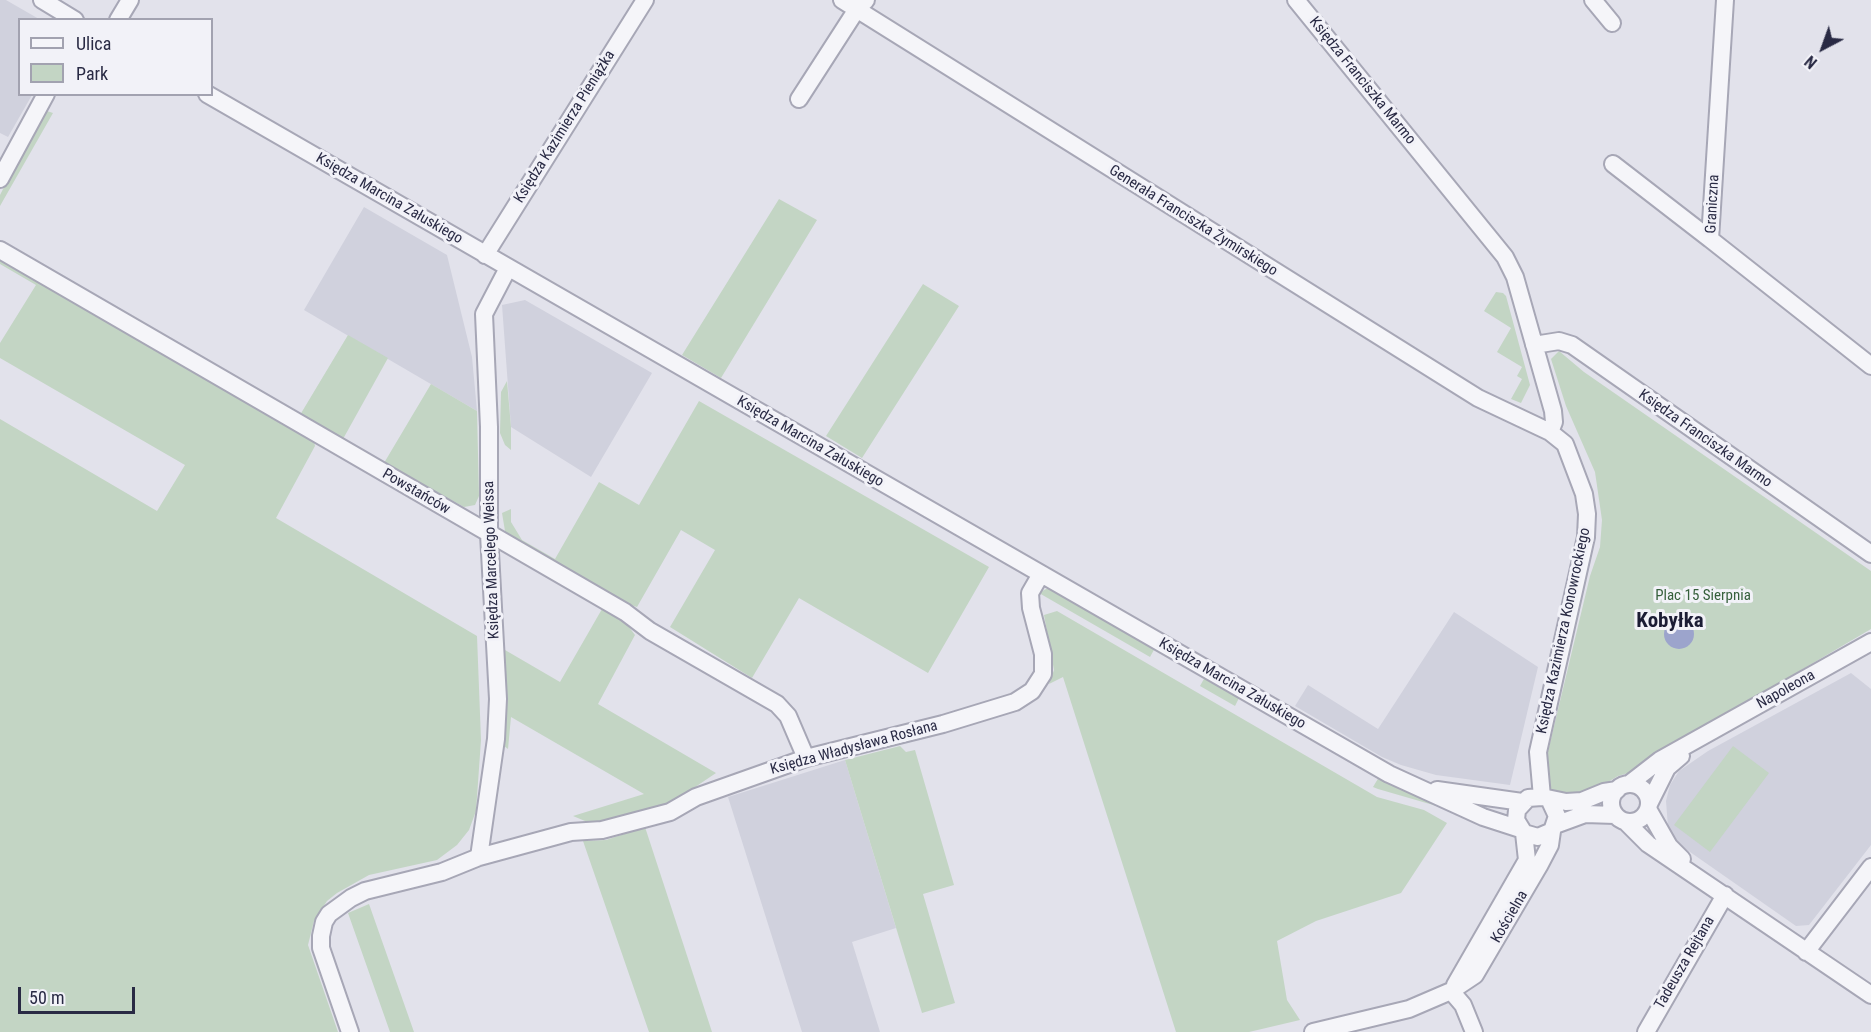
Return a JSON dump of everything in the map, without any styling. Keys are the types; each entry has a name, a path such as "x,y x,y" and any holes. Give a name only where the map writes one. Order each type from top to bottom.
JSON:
{"street":[{"path":"42,0 72,18"},
{"path":"119,18 130,0"},
{"name":"Księdza Kazimierza Pieniążka","path":"485,255 645,0"},
{"name":"Księdza Franciszka Marmo","path":"1296,0 1505,257 1515,277 1534,345 1559,340 1572,345 1871,554"},
{"path":"1593,0 1612,23"},
{"name":"Graniczna","path":"1725,0 1710,239 1871,366"},
{"path":"799,99 855,3"},
{"name":"Generała Franciszka Żymirskiego","path":"855,3 1478,398 1550,432"},
{"path":"0,179 45,96"},
{"name":"Księdza Marcina Załuskiego","path":"210,96 1414,787 1522,831"},
{"path":"1613,164 1710,239"},
{"name":"Powstańców","path":"0,250 777,704 788,716 806,758"},
{"name":"Księdza Marcelego Weissa","path":"480,857 496,739 498,699 489,534 489,427 484,314 508,268"},
{"path":"1534,345 1553,411 1554,422 1550,432"},
{"name":"Księdza Kazimierza Konowrockiego","path":"1535,799 1530,768 1538,752 1577,582 1586,537 1587,514 1578,474 1565,444 1550,432"},
{"name":"Księdza Władysława Rosłana","path":"350,1032 321,948 324,922 337,907 365,891 442,872 480,857 571,832 602,830 670,812 696,797 806,758 942,724 1024,697 1039,683 1043,674 1043,654 1031,608 1030,593 1041,574"},
{"name":"Napoleona","path":"1623,787 1660,760 1871,642"},
{"name":"Napoleona","path":"1648,806 1667,768 1701,738"},
{"name":"Księdza Marcina Załuskiego","path":"1414,787 1535,799 1582,801 1623,787"},
{"path":"1697,875 1669,846 1648,806 1642,789 1623,787 1611,804 1621,819 1648,844 1697,875 1871,996"},
{"path":"1553,828 1557,816 1535,799 1517,810 1516,820 1522,831 1538,837 1585,814 1641,819 1648,806"},
{"name":"Kościelna","path":"1313,1032 1409,1009 1451,991 1475,975 1539,866 1550,845 1553,828"},
{"name":"Kościelna","path":"1451,991 1527,860 1522,831"},
{"path":"1806,952 1871,867"},
{"name":"Tadeusza Rejtana","path":"1646,1032 1725,895"},
{"path":"1451,991 1463,1005 1474,1032"}],"shaded area":[{"path":"0,0 6,0 37,18 18,18 18,96 31,96 8,137 0,133"},
{"path":"364,207 447,255 472,357 477,411 304,310"},
{"path":"525,300 652,373 591,477 511,427 502,305"},
{"path":"1454,612 1538,667 1510,785 1436,775 1401,765 1382,757 1295,706 1308,685 1378,729"},
{"path":"1851,673 1871,689 1871,845 1809,925 1796,926 1680,845 1668,827 1666,801 1670,785 1679,771 1708,751"},
{"path":"845,760 896,928 852,942 880,1032 802,1032 728,797"}],"green space":[{"path":"47,111 53,113 0,206 0,195 42,113"},
{"path":"779,199 817,220 721,378 682,355"},
{"path":"0,258 313,437 315,446 276,518 477,636 481,740 476,811 469,830 457,845 437,860 369,875 337,893 327,901 314,921 308,945 338,1032 0,1032 0,419 157,511 185,465 0,358 0,343 36,285 0,264"},
{"path":"923,284 959,306 862,458 826,436"},
{"path":"1496,292 1506,296 1530,385 1521,403 1511,399 1522,379 1517,376 1522,367 1497,352 1511,328 1484,311"},
{"path":"348,335 388,358 343,439 300,415"},
{"name":"Plac 15 Sierpnia","path":"1559,351 1584,372 1871,571 1871,629 1716,720 1635,771 1618,776 1586,795 1556,794 1546,787 1544,768 1590,576 1600,547 1602,520 1595,472 1566,406 1551,359"},
{"path":"507,381 511,450 505,445 500,433 501,392"},
{"path":"431,384 477,411 479,496 475,505 464,507 384,463"},
{"path":"699,401 989,567 928,673 799,598 752,678 670,627 715,550 681,530 637,607 619,601 510,539 505,531 502,513 511,509 511,522 522,540 555,559 599,482 639,505"},
{"path":"1046,589 1053,589 1155,648 1150,657 1039,593"},
{"path":"602,609 626,623 635,635 598,704 716,773 667,806 605,821 585,821 573,816 644,794 511,717 508,749 504,746 505,650 560,682"},
{"path":"1057,611 1377,797 1424,810 1447,823 1401,893 1316,921 1277,941 1287,1000 1300,1020 1249,1032 1176,1032 1063,677 1049,684 1054,670 1044,615"},
{"path":"1205,677 1240,696 1235,706 1200,686"},
{"path":"900,746 906,752 915,750 954,885 923,894 955,1003 922,1013 845,760"},
{"path":"1733,746 1769,773 1710,852 1674,825"},
{"path":"1379,777 1397,787 1447,809 1373,787"},
{"path":"645,827 712,1032 649,1032 583,841 606,840"},
{"path":"369,904 414,1032 390,1032 348,913"}],"water":[{"path":"1679,619 1689,624 1694,634 1689,644 1679,649 1669,644 1664,634 1669,624"}],"district":[{"name":"Kobyłka","path":"1670,622"}]}
